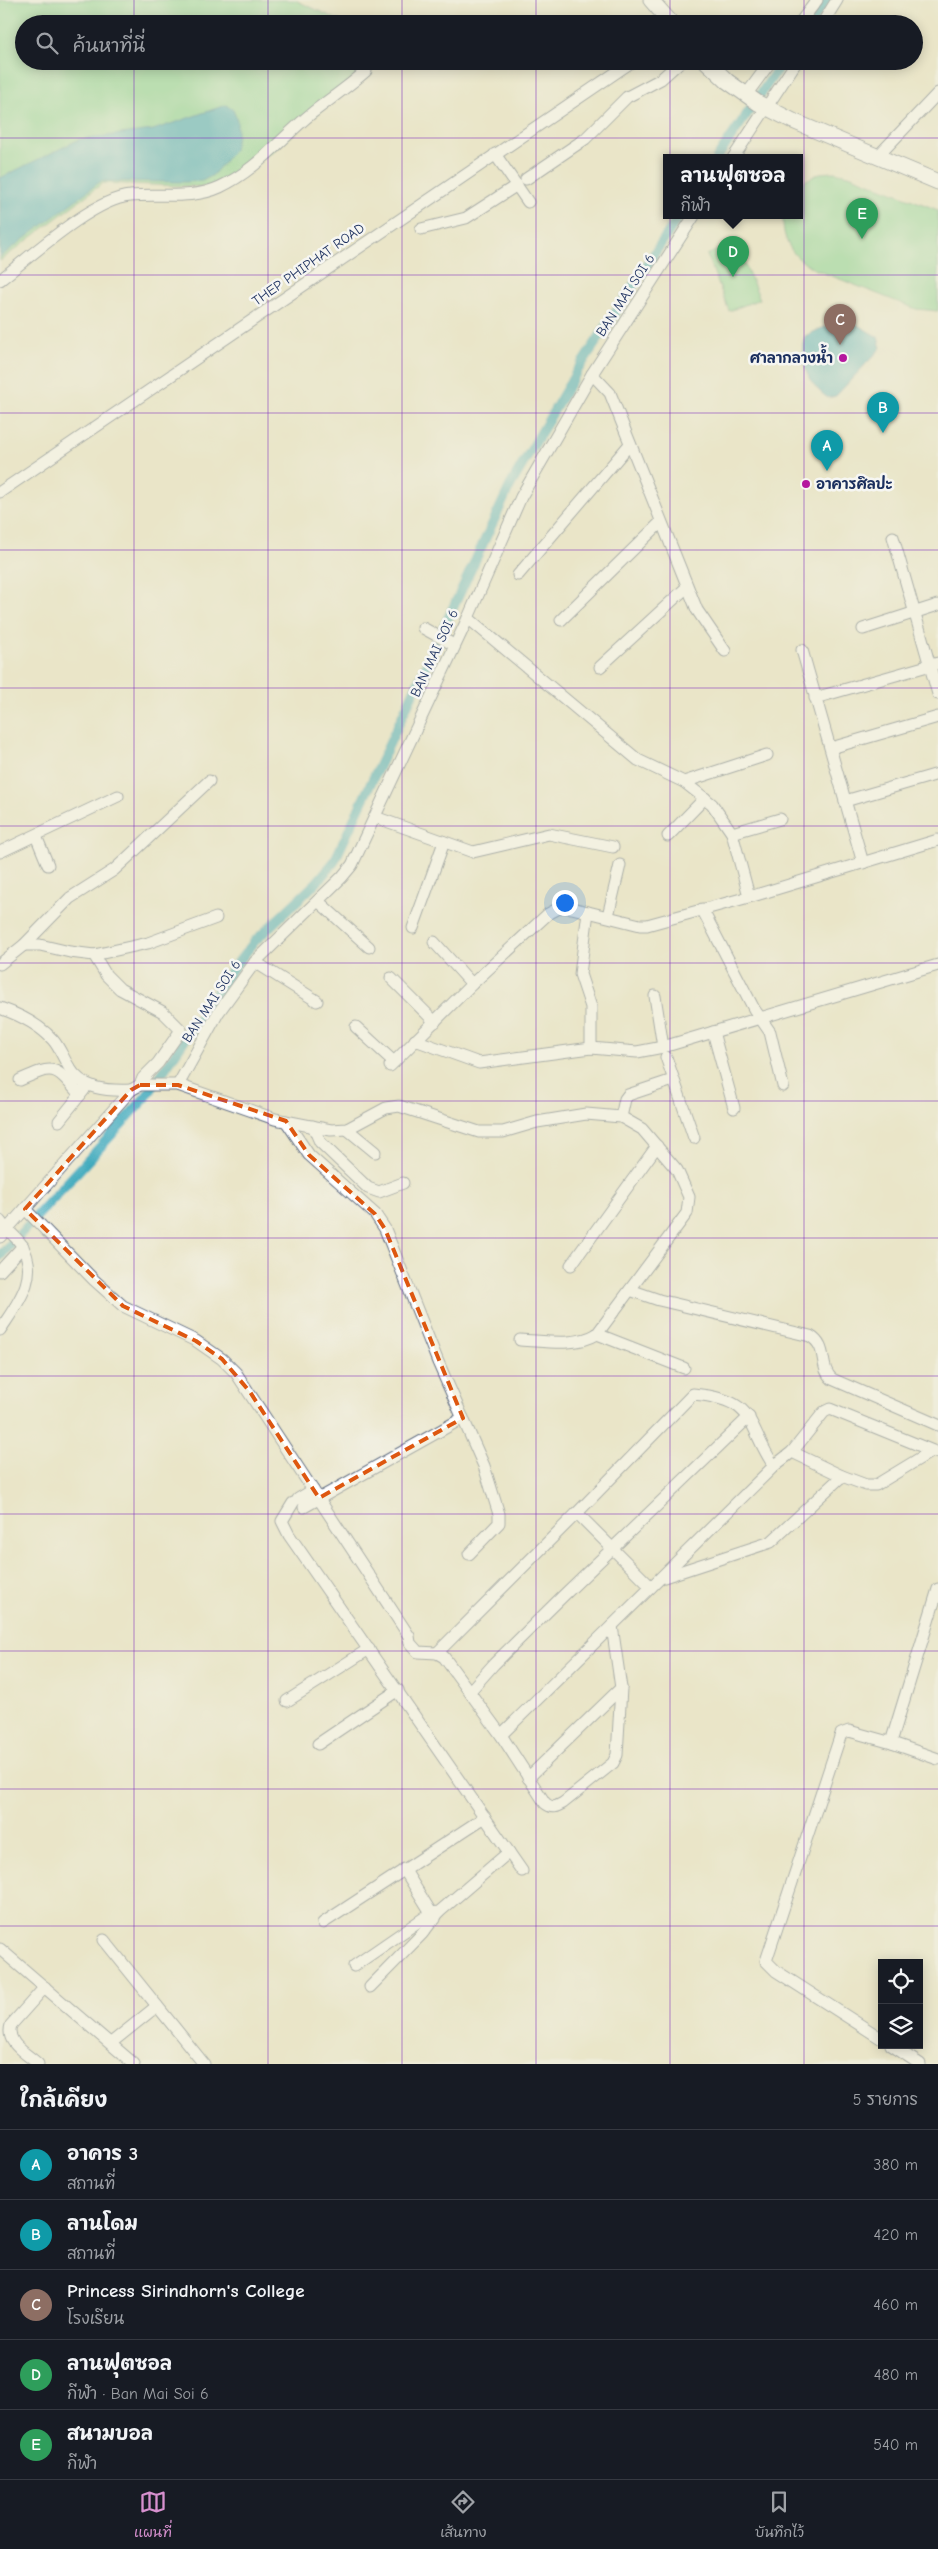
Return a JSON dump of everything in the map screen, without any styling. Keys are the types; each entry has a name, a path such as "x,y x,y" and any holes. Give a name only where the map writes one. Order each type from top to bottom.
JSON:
{"main road":[{"path":"651,0 664,15"},
{"path":"715,70 727,81 755,101 938,182"}],"street":[{"path":"806,15 817,0"},
{"path":"828,15 837,0"},
{"name":"THEP PHIPHAT ROAD","path":"0,492 620,70"},
{"path":"421,229 466,218 586,139 627,97 673,70"},
{"path":"735,154 767,70"},
{"path":"755,101 788,70"},
{"path":"0,280 60,234 112,200 129,196 207,192 239,177 275,149 311,114 366,71"},
{"path":"878,156 938,93"},
{"path":"495,154 521,182 528,202"},
{"name":"BAN MAI SOI 6","path":"178,1085 218,1013 255,962 352,865 375,817 450,643 468,618 522,497 592,374 692,219"},
{"path":"592,374 610,393 697,610 725,651"},
{"path":"518,575 630,444"},
{"path":"560,620 661,522"},
{"path":"893,537 914,612 934,664 938,694"},
{"path":"600,667 687,587"},
{"path":"863,629 938,605"},
{"path":"468,618 631,755 684,782 720,813 732,833 749,896"},
{"path":"423,628 450,643"},
{"path":"802,650 863,863"},
{"path":"815,698 934,664"},
{"path":"831,748 938,717"},
{"path":"684,782 767,755"},
{"path":"845,801 938,774"},
{"path":"0,964 24,945 62,904 114,870 209,781"},
{"path":"0,852 118,796"},
{"path":"668,836 704,798"},
{"path":"375,817 473,852 549,834 613,847"},
{"path":"732,833 780,819"},
{"path":"36,836 48,865"},
{"path":"356,1027 392,1064 472,984 548,914 561,907 647,925 938,840"},
{"path":"413,928 444,842"},
{"path":"608,916 620,865"},
{"path":"318,900 369,947"},
{"path":"702,909 774,1041 783,1086"},
{"path":"588,912 580,974 591,1007 591,1048"},
{"path":"24,945 40,945 94,955 148,943 216,918"},
{"path":"434,942 472,984"},
{"path":"94,955 106,975 120,989 163,1012 181,1030 158,1063 143,1078 145,1086"},
{"path":"255,962 317,1001"},
{"path":"415,1040 479,1063 591,1048 637,1052 665,1052 713,1032 760,1017 938,965"},
{"path":"391,978 435,1022"},
{"path":"655,996 665,1052 694,1138"},
{"path":"0,1008 25,1018 45,1032 61,1051 69,1069 88,1085 106,1092 145,1086 178,1085 251,1112 332,1130 346,1129 386,1108 399,1106 479,1132 503,1132 559,1118 586,1114 621,1117 642,1129 677,1170 686,1186 689,1205 683,1220 597,1334 590,1338 573,1341 520,1340"},
{"path":"713,1032 734,1108"},
{"path":"20,1080 44,1069 52,1069 66,1078 80,1095"},
{"path":"621,1117 624,1099 628,1095 673,1080"},
{"path":"59,1121 88,1085"},
{"path":"0,1330 28,1285 28,1266 22,1245 4,1230 28,1212 145,1086"},
{"path":"286,1121 308,1155 375,1214 385,1229 484,1466 499,1514 499,1523 469,1554"},
{"path":"313,1126 320,1142 368,1188 379,1192 403,1182"},
{"path":"346,1129 375,1152"},
{"path":"571,1265 657,1146"},
{"path":"28,1212 94,1280 123,1306 196,1341 222,1358 250,1392 409,1636 410,1643 418,1652 444,1657 501,1735 545,1803 555,1807 612,1764 619,1744 621,1688 612,1626"},
{"path":"0,1271 22,1245"},
{"path":"630,1290 659,1300 810,1336 820,1345 824,1355 823,1368 832,1380 938,1425"},
{"path":"597,1334 684,1368"},
{"path":"431,1653 577,1513 693,1394 712,1396 740,1406 749,1417 774,1466"},
{"path":"501,1735 587,1648 612,1626 651,1586 664,1577 774,1466 792,1452 827,1409 935,1452"},
{"path":"470,1691 494,1664 563,1596 613,1550 749,1417"},
{"path":"463,1418 316,1494 285,1514 282,1521 289,1535 522,1871"},
{"path":"792,1452 842,1476 866,1485 876,1485 935,1452"},
{"path":"664,1577 771,1542 842,1476"},
{"path":"577,1513 651,1586"},
{"path":"892,1743 893,1731 938,1589"},
{"path":"287,1701 369,1649"},
{"path":"528,1778 621,1688"},
{"path":"318,1744 398,1690"},
{"path":"878,2036 776,1971 766,1961 841,1734 849,1731 938,1759"},
{"path":"323,1923 485,1817"},
{"path":"370,1987 435,1915 509,1852"},
{"path":"404,1869 435,1915"},
{"path":"354,1966 435,1915"},
{"path":"104,1940 204,2064"},
{"path":"0,1949 134,2064"},
{"path":"38,2064 11,2041 8,2033 11,2025 45,1987"},
{"path":"111,2043 158,2006"},
{"path":"897,2049 920,2064"}],"highlighted area":[{"path":"140,1085 178,1085 286,1121 309,1155 375,1214 385,1229 463,1418 319,1498 250,1392 222,1359 196,1341 123,1306 25,1209 131,1090"}],"green space":[{"path":"0,0 295,0 328,15 15,15 15,70 370,70 271,153 209,187 103,183 0,261"},
{"path":"834,172 849,175 938,210 938,311 916,309 814,269 794,254 784,233 783,219 803,219 803,182 820,173"},
{"path":"735,242 760,299 729,311 707,255"}],"water":[{"path":"226,105 233,110 237,120 237,136 234,150 213,175 202,181 186,182 101,181 0,257 0,178 80,139 153,130"},
{"path":"856,324 878,337 881,348 836,396 828,398 815,386 806,371 802,354 805,336 824,327"}],"waterway":[{"path":"816,15 826,0"},
{"path":"720,154 777,70"},
{"path":"0,1256 146,1097 231,971 255,941 317,882 334,862 510,486 577,371 677,219"}],"place":[{"name":"สนามบอล","path":"862,239"},
{"name":"ลานฟุตซอล","path":"733,277"},
{"name":"Princess Sirindhorn's College","path":"840,345"},
{"name":"ศาลากลางน้ำ","path":"843,358"},
{"name":"ลานโดม","path":"883,433"},
{"name":"อาคาร 3","path":"827,471"},
{"name":"อาคารศิลปะ","path":"806,484"}]}
